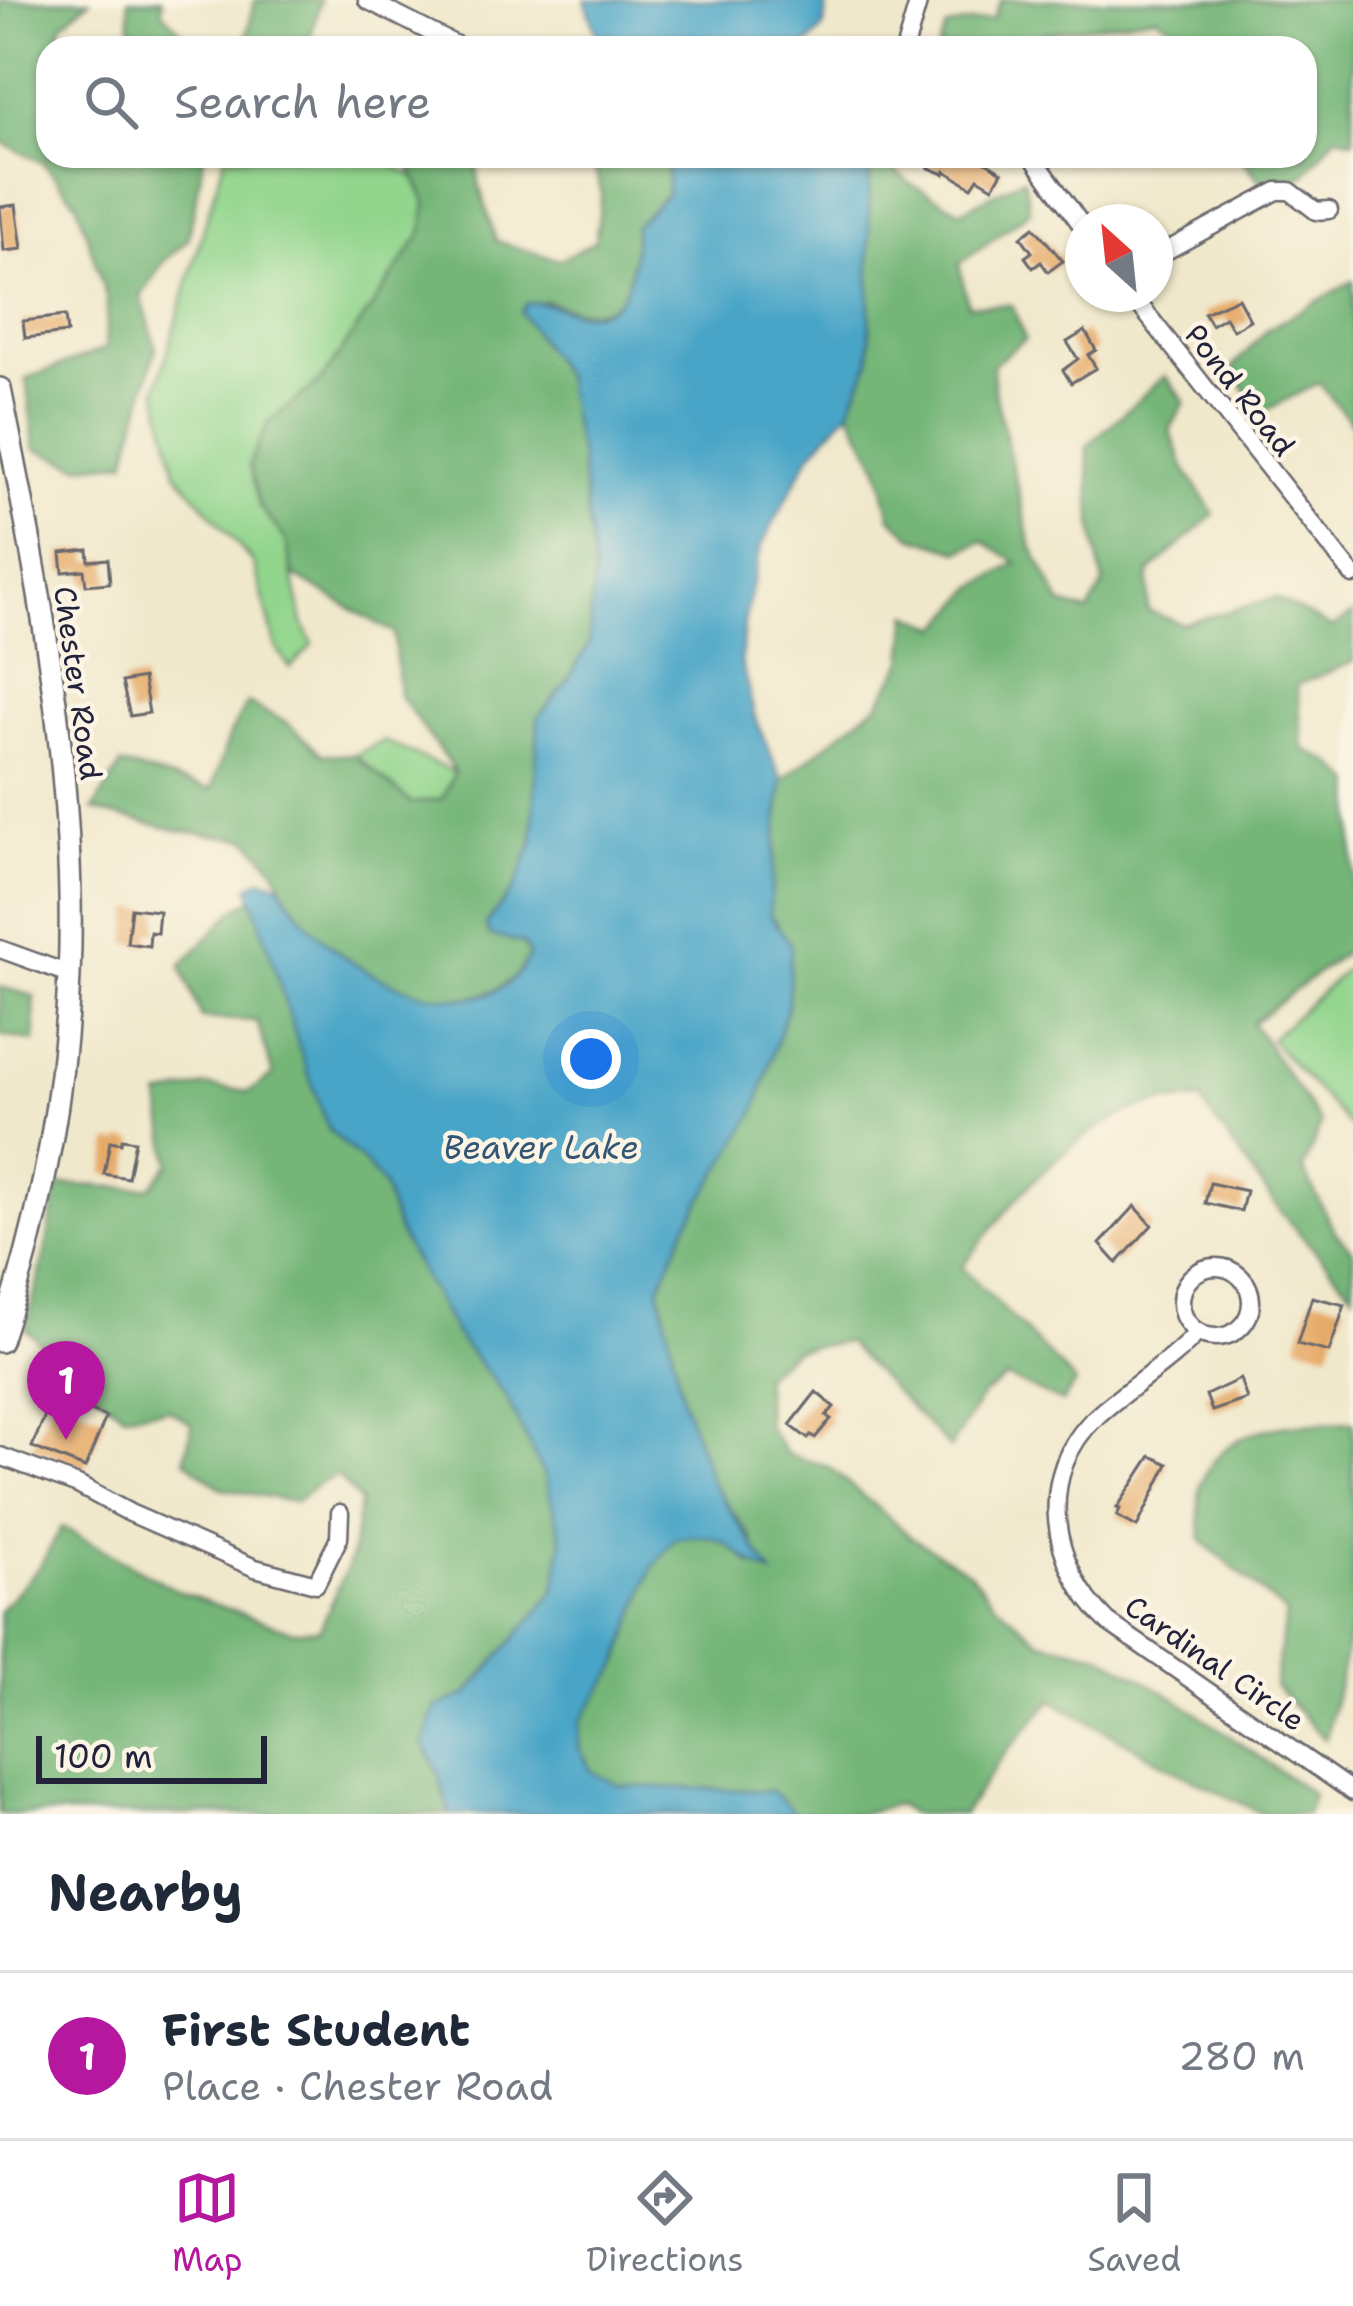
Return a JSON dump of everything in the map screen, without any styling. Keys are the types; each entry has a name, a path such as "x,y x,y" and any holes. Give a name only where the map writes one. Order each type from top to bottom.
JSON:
{"main road":[{"name":"Chester Road","path":"0,389 59,756 70,911 57,1112 45,1182 0,1341"}],"street":[{"path":"367,0 438,36"},
{"path":"908,36 919,0"},
{"path":"1041,168 1066,204"},
{"path":"1173,247 1277,191 1290,191 1316,211 1329,210"},
{"name":"Pond Road","path":"1145,312 1353,575"},
{"path":"0,949 69,974"},
{"name":"Cardinal Circle","path":"1210,1268 1236,1273 1251,1295 1246,1321 1224,1336 1198,1332 1183,1312 1185,1286 1210,1268"},
{"name":"Cardinal Circle","path":"1198,1332 1097,1416 1074,1443 1056,1502 1066,1566 1090,1605 1108,1622 1353,1792"},
{"path":"0,1456 78,1485 130,1514 255,1568 316,1584 338,1538 340,1513"}],"green space":[{"path":"0,0 90,0 62,24 59,36 36,36 36,159 0,141"},
{"path":"128,0 162,0 162,12 185,36 131,36"},
{"path":"255,0 320,0 310,36 247,36"},
{"path":"1001,0 1353,0 1353,140 1336,135 1317,159 1317,36 1186,36 1156,16 1040,36 943,36 947,27 993,19"},
{"path":"47,168 202,168 188,240 164,261 141,296 156,348 126,461 80,466 35,449 26,379 105,349 107,300 77,203"},
{"path":"221,168 398,168 413,176 427,202 422,233 321,381 269,422 259,506 286,540 303,623 313,645 290,668 276,647 254,564 176,472 157,388"},
{"path":"411,168 477,168 496,241 559,260 595,241 602,194 594,168 668,168 667,194 635,226 630,271 618,300 592,311 545,301 521,312 563,376 580,457 594,574 589,644 538,718 533,842 514,889 486,924 489,935 523,943 529,955 502,986 462,998 412,992 343,955 304,920 273,867 248,839 180,831 93,810 121,765 211,790 230,734 247,703 286,722 322,754 354,755 411,803 442,799 455,772 399,695 394,633 293,575 286,540 259,506 249,464 269,422 321,381 422,233 426,202"},
{"path":"869,168 892,168 909,183 961,211 1024,178 1030,211 959,264 968,305 1012,305 1025,339 993,364 994,389 1031,545 1061,604 1088,612 1104,583 1087,446 1165,376 1185,402 1170,430 1184,467 1214,514 1149,573 1148,611 1182,624 1276,598 1332,628 1353,614 1353,662 1297,685 1303,748 1333,764 1353,782 1353,946 1252,1023 1321,1124 1303,1169 1335,1232 1353,1251 1353,1293 1283,1215 1200,1100 1158,1103 1123,1115 1069,1149 1022,1193 962,1267 1076,1383 1062,1402 1007,1378 983,1394 950,1448 846,1342 795,1349 763,1375 767,1425 786,1454 829,1467 911,1537 969,1572 995,1603 1041,1641 1100,1654 1181,1702 1312,1794 1307,1814 1263,1814 1052,1700 1003,1756 963,1814 911,1814 896,1804 859,1814 796,1814 771,1791 621,1786 592,1772 579,1748 580,1722 617,1667 652,1568 675,1539 717,1539 751,1565 753,1540 711,1481 683,1401 659,1287 686,1226 778,924 769,915 782,780 879,703 904,661 909,614 940,628 974,588 1017,563 983,541 959,551 912,536 891,517 879,467 849,410 870,360"},
{"path":"1250,168 1309,168 1303,176 1263,185"},
{"path":"1353,281 1353,425 1319,383 1258,414 1233,367 1268,329"},
{"path":"384,741 455,773 442,799 411,803 355,755"},
{"path":"253,898 329,1130 383,1185 397,1230 456,1335 505,1395 546,1480 562,1540 555,1591 424,1744 450,1814 0,1814 0,1610 40,1566 62,1527 182,1593 292,1631 320,1629 351,1558 360,1502 337,1475 295,1502 221,1488 185,1460 192,1424 168,1409 124,1414 26,1329 57,1186 151,1187 170,1163 160,1097 205,1086 249,1092 273,1075 257,1021 202,1018 181,966 233,911"},
{"path":"1353,963 1353,1130 1270,1039"},
{"path":"0,987 34,996 35,1042 0,1035"},
{"path":"1353,1422 1353,1621 1325,1740 1274,1685 1286,1613 1201,1540 1199,1495 1213,1462 1246,1436 1287,1426"}],"water":[{"path":"585,0 826,0 824,24 817,36 598,36"},
{"name":"Beaver Lake","path":"668,168 869,168 870,360 849,410 810,455 761,547 741,661 755,717 782,780 769,914 791,945 788,1004 755,1113 686,1226 659,1287 683,1401 711,1481 772,1574 719,1540 675,1539 652,1568 617,1667 580,1722 579,1748 592,1772 621,1786 772,1791 796,1814 450,1814 424,1744 435,1708 468,1694 555,1591 562,1540 546,1480 505,1395 456,1335 397,1230 383,1185 329,1130 249,886 261,879 279,883 333,948 407,989 465,998 491,993 513,979 529,955 523,943 489,935 486,924 514,889 533,842 538,718 589,644 594,574 580,457 563,376 521,312 527,303 584,313 612,306 627,284 635,226 667,194"}],"building":[{"path":"929,168 996,168 1002,172 993,187 978,178 972,187"},
{"path":"16,205 22,249 4,251 0,207"},
{"path":"1034,227 1063,261 1048,272 1041,262 1033,268 1025,257 1032,252 1021,237"},
{"path":"1238,298 1250,320 1233,330 1225,317 1211,325 1204,313"},
{"path":"65,316 67,333 25,338 23,321"},
{"path":"1085,331 1096,350 1088,355 1096,368 1071,383 1063,370 1078,359 1067,342"},
{"path":"88,550 89,561 108,559 110,583 86,585 84,570 63,572 61,553"},
{"path":"143,678 149,713 130,716 122,682"},
{"path":"131,908 159,911 157,933 150,932 149,946 127,943"},
{"path":"122,1139 135,1141 128,1178 104,1174 110,1141 121,1143"},
{"path":"1210,1183 1246,1191 1241,1211 1205,1203"},
{"path":"1135,1206 1152,1225 1117,1263 1100,1244"},
{"path":"1312,1297 1345,1305 1329,1352 1297,1344"},
{"path":"1240,1379 1247,1399 1212,1411 1206,1395"},
{"path":"816,1392 834,1407 826,1416 831,1419 815,1438 808,1439 790,1425"},
{"path":"51,1401 106,1417 85,1468 32,1447"},
{"path":"1151,1456 1168,1464 1137,1527 1117,1516 1117,1508"}],"place":[{"name":"First Student","path":"66,1440"}]}
